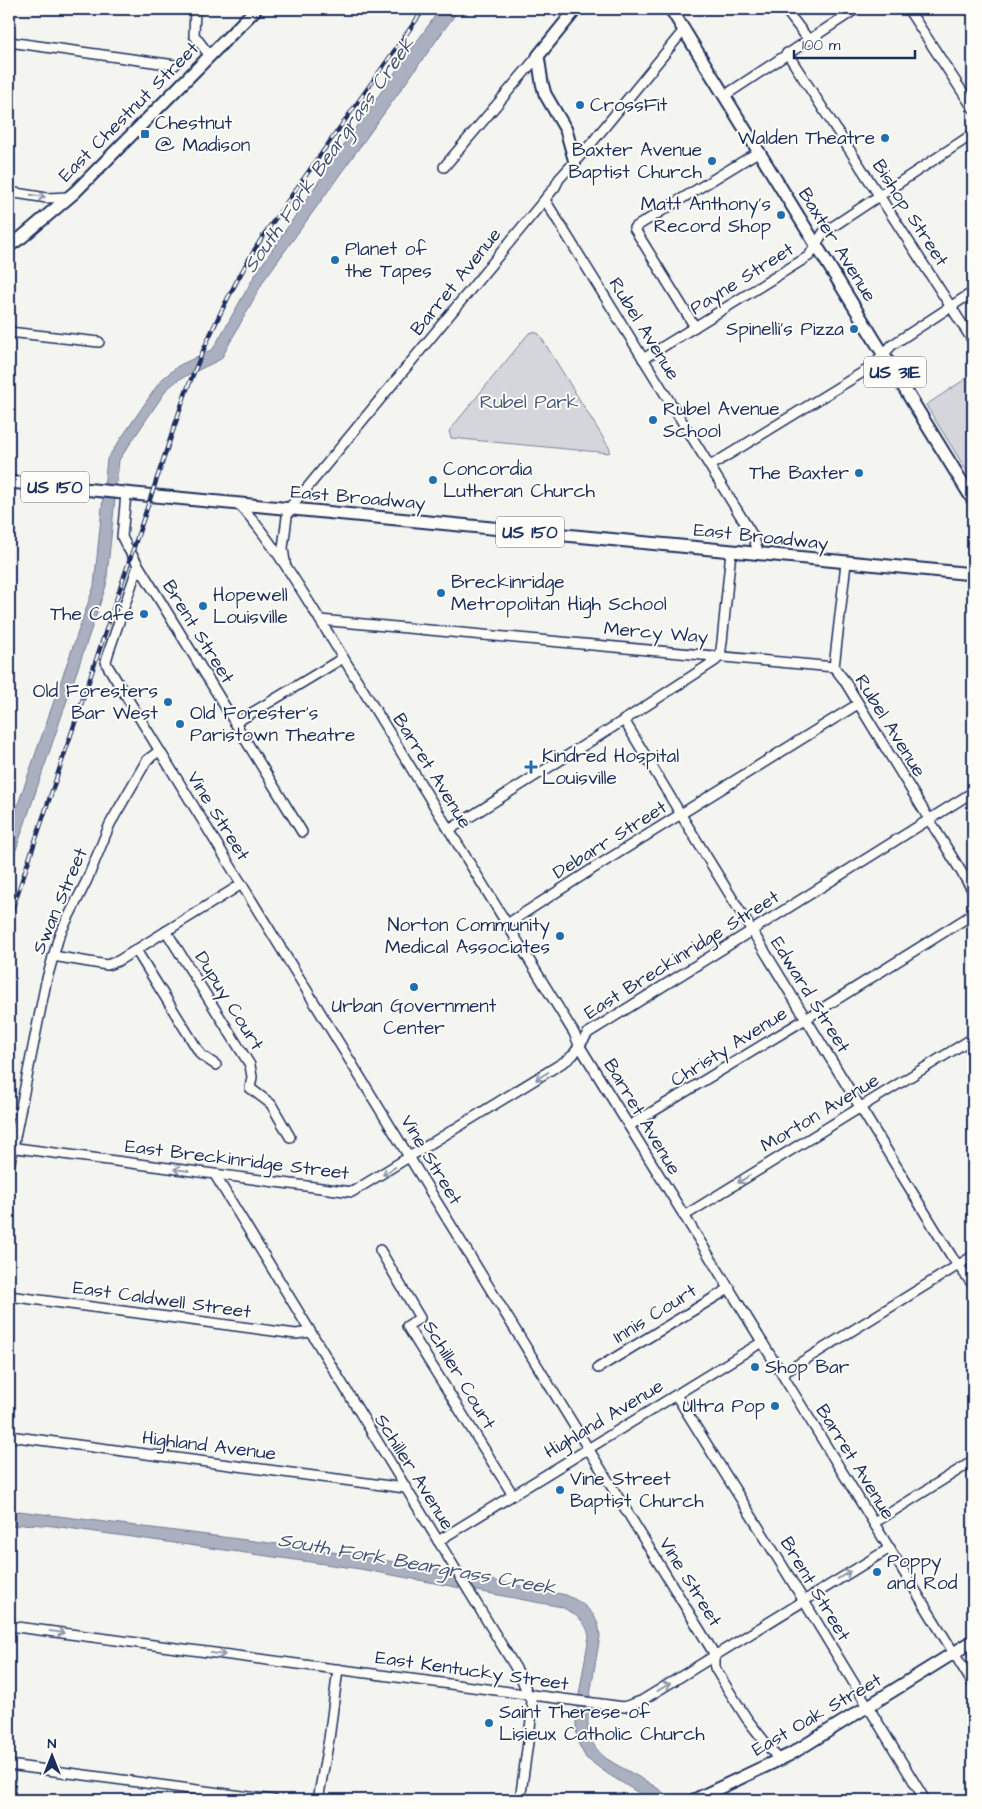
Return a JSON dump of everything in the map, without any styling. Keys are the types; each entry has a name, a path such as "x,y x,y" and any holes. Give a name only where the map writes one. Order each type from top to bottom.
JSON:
{"main road":[{"name":"East Chestnut Street","path":"68,197 256,9"},
{"path":"575,162 566,130 545,94 538,56 576,9"},
{"name":"Baxter Avenue","path":"670,9 973,500"},
{"path":"9,246 68,197"},
{"name":"East Broadway","path":"9,482 973,574"},
{"name":"East Oak Street","path":"694,1800 779,1760 973,1641"}],"street":[{"path":"195,9 194,35 210,56"},
{"path":"785,9 808,40"},
{"path":"724,96 856,9"},
{"path":"908,9 973,108"},
{"name":"Barret Avenue","path":"286,566 283,548 288,509 684,30"},
{"path":"9,42 175,65"},
{"name":"Bishop Street","path":"787,53 973,341"},
{"path":"444,167 538,56"},
{"name":"Payne Street","path":"643,358 809,256 823,233 973,134"},
{"path":"695,327 634,228 758,152"},
{"name":"East Chestnut Street","path":"9,192 47,198 68,197"},
{"name":"Rubel Avenue","path":"544,200 754,536 759,554"},
{"path":"710,466 873,366 892,345 973,292"},
{"path":"9,332 99,342"},
{"name":"Brent Street","path":"122,493 122,537 302,832"},
{"name":"Barret Avenue","path":"240,504 286,566 320,620 574,1033 579,1045 973,1684"},
{"path":"449,830 704,670 720,656 731,552"},
{"name":"Rubel Avenue","path":"846,563 834,667 973,891"},
{"name":"Vine Street","path":"138,566 106,661 108,665 715,1655 715,1668 734,1700 779,1760"},
{"name":"Mercy Way","path":"320,620 834,667"},
{"path":"235,723 343,658"},
{"name":"Debarr Street","path":"507,924 858,704"},
{"name":"Edward Street","path":"624,720 952,1257 973,1285"},
{"name":"Swan Street","path":"9,1167 11,1148 52,956 59,936 110,824 148,760 159,751"},
{"name":"East Breckinridge Street","path":"11,1148 352,1192 567,1060 573,1055 588,1033 973,792"},
{"path":"52,956 107,965 136,950 242,884"},
{"name":"Christy Avenue","path":"629,1126 670,1103 973,914"},
{"name":"Dupuy Court","path":"166,931 250,1066 252,1077 250,1088 271,1104 290,1137"},
{"path":"136,950 201,1055 216,1065"},
{"name":"Morton Avenue","path":"684,1216 973,1038"},
{"name":"Schiller Avenue","path":"215,1175 520,1675 533,1706 520,1800"},
{"name":"Schiller Court","path":"380,1250 420,1318 407,1326 513,1494"},
{"path":"782,1374 973,1256"},
{"name":"Innis Court","path":"598,1368 730,1288"},
{"name":"East Caldwell Street","path":"9,1296 296,1334 310,1332"},
{"name":"Highland Avenue","path":"438,1541 762,1342"},
{"name":"Brent Street","path":"676,1395 925,1800"},
{"name":"Highland Avenue","path":"9,1436 405,1488"},
{"path":"874,1523 973,1461"},
{"name":"East Kentucky Street","path":"9,1626 624,1707 635,1704 890,1548"},
{"path":"318,1800 329,1739 338,1670"},
{"path":"9,1765 273,1800"}],"green space":[{"name":"Rubel Park","path":"529,333 539,334 610,449 609,453 451,438 449,431"},
{"path":"973,374 973,481 926,405"}],"water":[{"name":"South Fork Beargrass Creek","path":"440,9 459,9 264,280 221,359 178,380 167,389 119,460 106,586 9,870 9,830 94,586 107,459 161,380 178,366 213,349 255,275 347,140"},
{"name":"South Fork Beargrass Creek","path":"19,1511 301,1547 420,1566 566,1595 579,1602 594,1615 599,1628 600,1636 588,1714 589,1735 592,1742 607,1759 649,1783 672,1800 650,1800 586,1758 579,1745 576,1732 576,1712 589,1636 583,1622 562,1607 360,1569 53,1526 25,1524 9,1528 9,1514"}],"railway":[{"path":"9,919 186,392 212,330 242,271 265,233 424,9"}],"place":[{"name":"CrossFit","path":"580,105"},
{"name":"Chestnut @ Madison","path":"145,134"},
{"name":"Walden Theatre","path":"885,138"},
{"name":"Baxter Avenue Baptist Church","path":"712,161"},
{"name":"Matt Anthony's Record Shop","path":"781,215"},
{"name":"Planet of the Tapes","path":"335,260"},
{"name":"Spinelli's Pizza","path":"854,329"},
{"name":"Rubel Avenue School","path":"653,420"},
{"name":"The Baxter","path":"859,473"},
{"name":"Concordia Lutheran Church","path":"433,480"},
{"name":"Breckinridge Metropolitan High School","path":"441,593"},
{"name":"Hopewell Louisville","path":"203,606"},
{"name":"The Cafe","path":"144,614"},
{"name":"Old Foresters Bar West","path":"168,702"},
{"name":"Old Forester's Paristown Theatre","path":"180,724"},
{"name":"Kindred Hospital Louisville","path":"531,767"},
{"name":"Norton Community Medical Associates","path":"560,936"},
{"name":"Urban Government Center","path":"414,987"},
{"name":"Shop Bar","path":"755,1367"},
{"name":"Ultra Pop","path":"775,1406"},
{"name":"Vine Street Baptist Church","path":"560,1490"},
{"name":"Poppy and Rod","path":"877,1572"},
{"name":"Saint Therese of Lisieux Catholic Church","path":"489,1723"}]}
